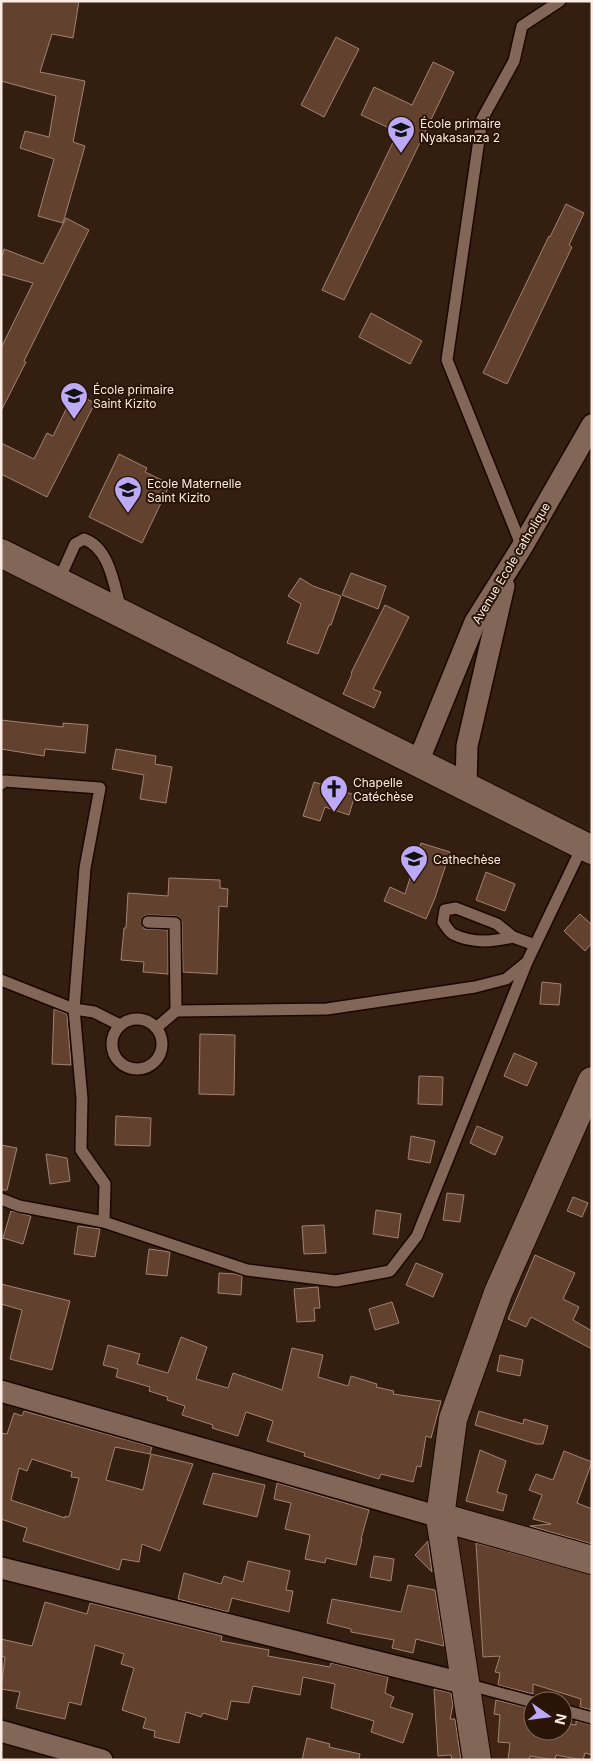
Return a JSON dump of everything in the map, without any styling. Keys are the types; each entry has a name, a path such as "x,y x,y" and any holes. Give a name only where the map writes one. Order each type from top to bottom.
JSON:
{"street":[{"name":"Avenue Ecole catholique","path":"418,762 475,622 522,547 592,425"},
{"path":"1,553 587,848"},
{"path":"466,786 467,746 507,570"},
{"path":"477,1760 440,1517 453,1419 498,1294 592,1081"},
{"path":"1,1390 592,1560"},
{"path":"1,1568 466,1684"},
{"path":"1,1731 102,1760"}],"lane":[{"path":"522,547 447,360 482,119 514,60 522,26 560,1"},
{"path":"58,582 75,544 84,539 93,542 109,566 122,614"},
{"path":"1,784 4,781 100,788 85,868 74,1009 82,1099 81,1150 105,1184 104,1222"},
{"path":"1,1199 19,1206 104,1222 247,1270 336,1281 390,1271 418,1236 527,962 587,848"},
{"path":"513,937 494,941 473,940 451,933 443,922 445,910 456,908 497,924 513,937 535,945"},
{"path":"148,922 175,924 176,1011"},
{"path":"156,1028 176,1011 327,1009 475,987 506,979 527,962"},
{"path":"1,980 74,1009 94,1012 120,1025"},
{"path":"132,1019 145,1020 156,1028 161,1039 160,1052 153,1063 141,1069 128,1068 117,1060 112,1048 113,1035 120,1025 132,1019"},
{"path":"466,1684 523,1699"},
{"path":"573,1713 592,1718"}],"shaded area":[{"path":"450,1521 592,1564 592,1760 499,1760 486,1756"}],"building":[{"path":"1,1 79,1 73,38 52,34 40,72 85,81 73,142 85,146 63,223 38,216 54,159 20,148 25,131 49,137 56,96 1,81"},
{"path":"336,37 359,49 324,117 301,105"},
{"path":"433,62 454,72 344,300 322,290 398,132 361,115 374,87 412,105"},
{"path":"566,204 584,213 569,245 572,247 507,384 483,373"},
{"path":"66,218 89,230 1,411 1,348 33,283 1,274 1,260 4,249 43,264"},
{"path":"371,313 422,341 410,364 359,337"},
{"path":"74,393 95,403 47,497 1,474 1,443 34,459 47,433 53,436"},
{"path":"119,454 147,468 145,472 170,484 142,543 89,517"},
{"path":"351,573 386,586 378,609 342,595"},
{"path":"300,578 313,586 341,596 318,654 287,643 301,604 288,596"},
{"path":"385,605 409,617 373,689 381,692 374,708 343,694 351,673"},
{"path":"1,720 63,727 63,723 88,725 85,753 45,749 44,756 1,749"},
{"path":"116,749 156,756 155,764 172,767 166,803 140,799 144,775 112,769"},
{"path":"314,782 355,795 349,815 325,807 320,821 303,816"},
{"path":"421,843 450,852 426,919 384,901 390,887 405,894"},
{"path":"486,872 515,884 505,911 476,900"},
{"path":"169,878 220,880 220,888 228,889 227,907 219,906 217,974 183,972 182,922 179,917 175,916 148,915 144,916 141,921 144,929 168,930 168,974 143,972 144,962 121,960 124,928 126,928 128,893 168,896"},
{"path":"580,914 592,925 592,943 585,951 564,931"},
{"path":"542,982 561,984 559,1005 540,1004"},
{"path":"54,1009 67,1014 71,1065 52,1064"},
{"path":"200,1034 235,1035 234,1095 199,1094"},
{"path":"514,1053 537,1063 527,1086 504,1076"},
{"path":"419,1076 443,1077 442,1105 418,1104"},
{"path":"116,1116 151,1118 150,1146 115,1145"},
{"path":"477,1126 503,1137 495,1155 470,1143"},
{"path":"411,1136 435,1141 430,1163 408,1159"},
{"path":"1,1145 17,1148 7,1190 1,1190"},
{"path":"46,1154 67,1158 70,1181 50,1184"},
{"path":"447,1193 464,1195 460,1222 443,1220"},
{"path":"573,1197 588,1203 582,1217 567,1211"},
{"path":"376,1210 401,1214 398,1238 373,1234"},
{"path":"11,1211 31,1216 23,1244 3,1238"},
{"path":"324,1225 326,1253 304,1254 302,1226"},
{"path":"78,1226 100,1229 95,1257 74,1254"},
{"path":"149,1249 170,1252 167,1276 146,1274"},
{"path":"535,1255 575,1273 563,1299 579,1307 573,1320 592,1331 592,1349 531,1317 526,1327 508,1319"},
{"path":"416,1263 443,1274 433,1297 406,1285"},
{"path":"219,1273 242,1276 241,1295 218,1293"},
{"path":"1,1284 70,1301 52,1370 10,1359 22,1310 1,1304"},
{"path":"318,1287 320,1308 314,1308 315,1321 297,1322 294,1289"},
{"path":"392,1302 399,1323 375,1330 369,1309"},
{"path":"181,1337 207,1347 196,1379 228,1388 233,1373 282,1390 292,1348 323,1355 318,1377 348,1386 351,1376 377,1384 376,1387 394,1391 393,1394 441,1401 431,1438 426,1436 421,1467 417,1466 413,1482 381,1474 379,1479 304,1456 305,1453 267,1441 273,1421 246,1412 238,1436 212,1428 213,1425 182,1415 185,1406 167,1400 168,1397 149,1391 150,1387 116,1377 118,1369 103,1365 108,1345 140,1354 137,1364 168,1373"},
{"path":"500,1355 523,1360 520,1376 497,1371"},
{"path":"24,1411 152,1447 150,1454 115,1447 106,1480 143,1490 151,1454 193,1464 160,1551 142,1544 139,1562 122,1559 119,1570 23,1541 27,1528 1,1519 1,1433 7,1434 14,1413 22,1416","holes":["32,1459 72,1472 71,1477 79,1478 69,1517 65,1516 65,1518 11,1500 19,1468 27,1471"]},
{"path":"479,1411 523,1424 524,1419 548,1426 543,1444 536,1444 475,1425"},
{"path":"480,1450 506,1461 497,1492 507,1495 503,1511 466,1501"},
{"path":"564,1451 592,1462 577,1503 592,1509 592,1544 530,1526 551,1524 533,1519 542,1495 529,1490 536,1474 553,1480"},
{"path":"213,1473 265,1485 257,1517 203,1504"},
{"path":"277,1483 369,1510 356,1565 326,1558 325,1563 305,1559 310,1535 285,1529 291,1503 274,1499"},
{"path":"428,1541 428,1543 432,1572 415,1555"},
{"path":"476,1543 592,1575 592,1710 580,1707 581,1699 573,1696 573,1691 555,1691 533,1684 533,1691 523,1691 498,1685 500,1673 495,1672 500,1656 483,1657"},
{"path":"374,1556 394,1559 391,1581 370,1577"},
{"path":"248,1561 290,1571 286,1590 293,1591 289,1612 232,1598 228,1612 178,1599 184,1573 221,1584 224,1576 243,1582"},
{"path":"408,1585 435,1590 444,1646 416,1639 413,1653 392,1648 394,1640 351,1632 351,1629 327,1623 332,1599 401,1612"},
{"path":"45,1602 87,1614 90,1603 222,1636 221,1641 269,1650 268,1656 330,1667 331,1663 388,1677 385,1693 394,1697 390,1707 413,1714 403,1743 371,1732 374,1721 331,1708 335,1684 303,1677 300,1695 253,1686 249,1703 231,1701 227,1720 203,1713 201,1717 186,1712 179,1743 154,1737 155,1731 143,1728 146,1718 122,1710 134,1668 121,1664 124,1654 95,1645 81,1705 69,1702 65,1719 16,1708 20,1692 1,1689 5,1657 1,1656 1,1639 32,1646"},
{"path":"434,1689 451,1693 453,1705 450,1719 455,1719 461,1760 452,1760 451,1755 438,1756"},
{"path":"496,1700 523,1707 523,1741 573,1741 573,1725 576,1725 576,1721 592,1725 592,1755 585,1753 583,1760 556,1755 555,1760 530,1756 529,1760 508,1760 510,1743 498,1742 500,1715 494,1714"},
{"path":"307,1738 330,1744 329,1747 360,1754 359,1760 302,1760"}],"place":[{"name":"École primaire Nyakasanza 2","path":"401,154"},
{"name":"École primaire Saint Kizito","path":"74,420"},
{"name":"Ecole Maternelle Saint Kizito","path":"128,514"},
{"name":"Chapelle Catéchèse","path":"334,813"},
{"name":"Cathechèse","path":"414,883"}]}
